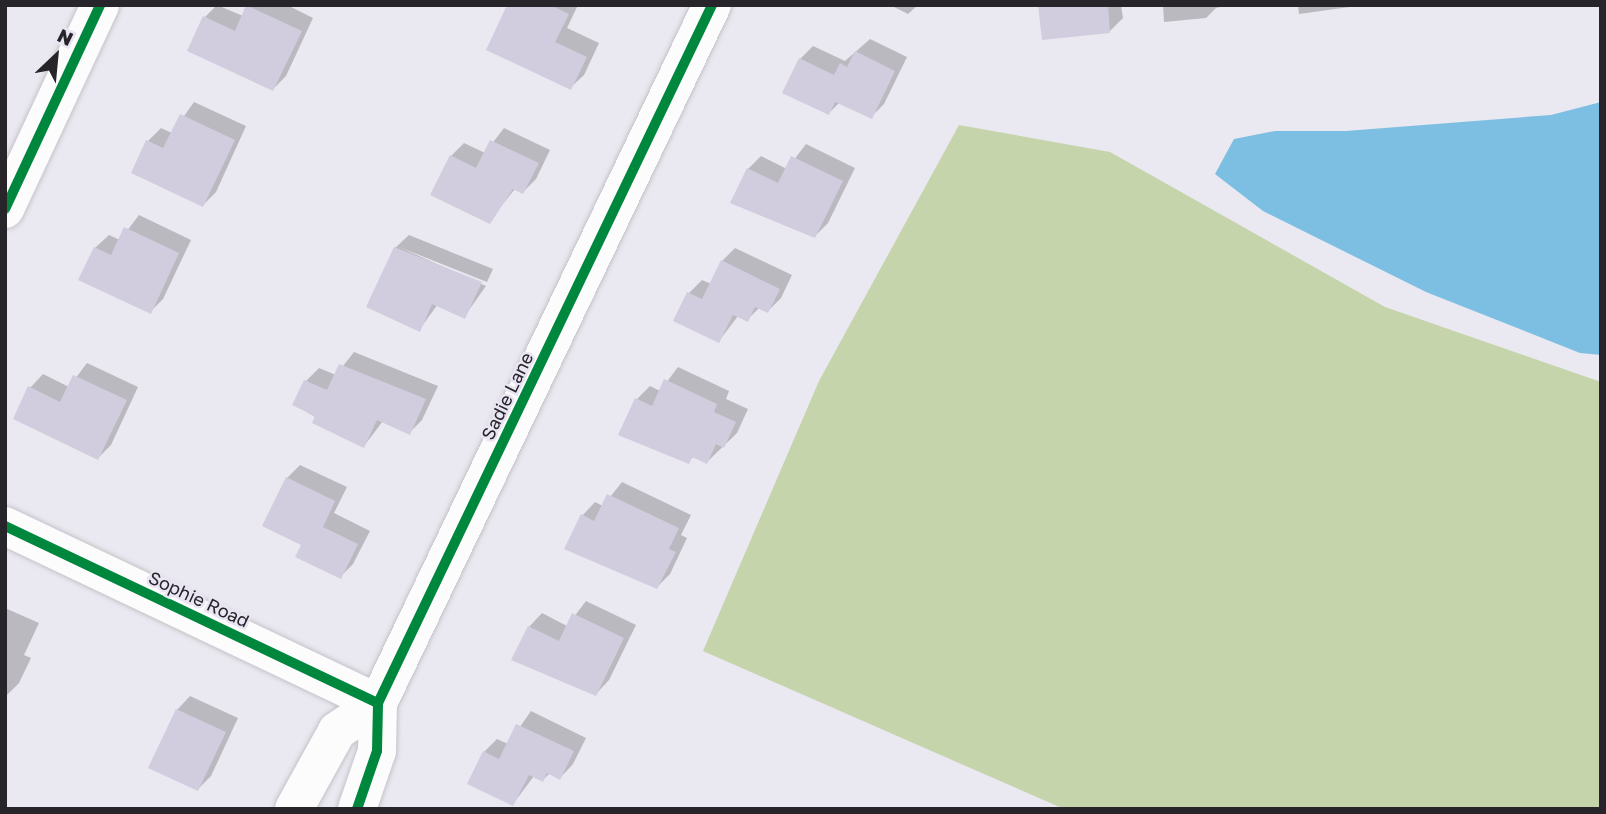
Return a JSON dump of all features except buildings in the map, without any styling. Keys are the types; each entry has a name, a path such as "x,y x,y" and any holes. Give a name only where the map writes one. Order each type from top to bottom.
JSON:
{"street":[{"path":"5,209 100,5"},
{"name":"Sadie Lane","path":"357,809 377,751 378,703 712,5"},
{"name":"Sophie Road","path":"5,526 378,703"},
{"path":"294,809 337,731 378,703"}],"green space":[{"path":"959,125 1110,152 1385,307 1601,382 1601,809 1064,809 703,651 819,381"}],"water":[{"path":"1601,102 1601,355 1580,353 1426,292 1263,211 1215,174 1234,139 1275,131 1346,131 1551,115"}],"cycle path":[{"path":"5,209 100,5"},
{"path":"357,809 377,751 378,703 712,5"},
{"path":"5,526 378,703"}]}
